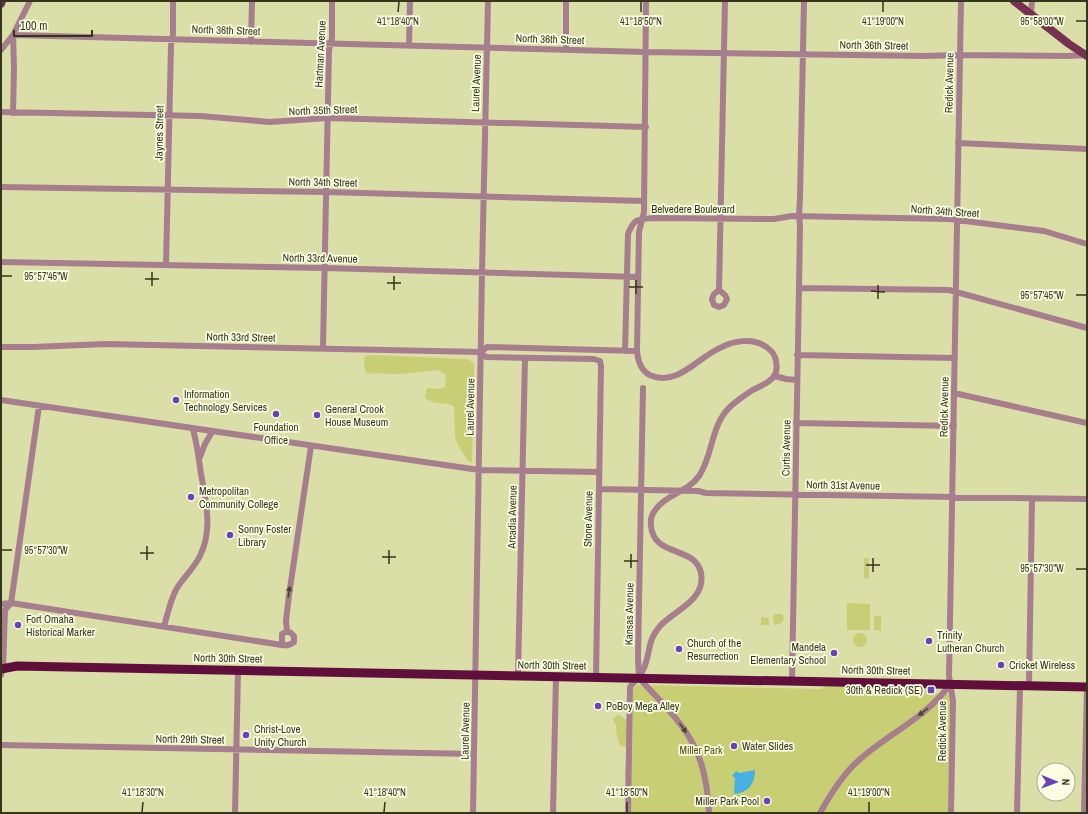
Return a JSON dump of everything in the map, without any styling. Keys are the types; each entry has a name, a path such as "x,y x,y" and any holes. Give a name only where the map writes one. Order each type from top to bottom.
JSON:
{"highway":[{"name":"North 30th Street","path":"2,667 16,666 1087,686"}],"main road":[{"path":"1014,1 1086,55"}],"street":[{"path":"1,50 12,35 30,1"},
{"name":"Jaynes Street","path":"166,265 173,1"},
{"path":"251,42 252,1"},
{"name":"Hartman Avenue","path":"322,348 325,268 327,118 329,50 332,38 332,1"},
{"path":"409,46 410,1"},
{"name":"Laurel Avenue","path":"473,813 488,1"},
{"path":"566,1 566,50"},
{"path":"625,351 628,234 632,224 636,220 643,219 644,212 646,1"},
{"path":"719,290 725,1"},
{"path":"798,216 800,197 804,1"},
{"name":"Redick Avenue","path":"951,813 953,701 948,676 962,1"},
{"path":"1031,14 1032,1"},
{"path":"12,35 14,67 13,113"},
{"name":"North 36th Street","path":"12,35 724,54 924,56 1086,55"},
{"name":"North 35th Street","path":"1,112 169,115 220,117 270,122 327,118 646,126"},
{"path":"958,143 1087,148"},
{"name":"North 34th Street","path":"1,187 326,192 644,201"},
{"name":"Belvedere Boulevard","path":"775,376 776,369 774,356 762,344 752,342 736,342 721,347 670,378 656,377 648,374 642,369 637,352 639,232 643,219 774,220 798,216"},
{"name":"North 34th Street","path":"798,216 957,220 1044,231 1087,244"},
{"name":"Curtis Avenue","path":"792,681 800,226 798,216"},
{"name":"North 33rd Avenue","path":"1,262 325,268 638,277"},
{"path":"799,288 949,290 1087,328"},
{"name":"North 33rd Street","path":"1,347 106,344 481,352 487,347 637,352"},
{"name":"North 33rd Street","path":"481,352 486,357 594,359 600,361"},
{"path":"797,355 955,358"},
{"name":"Arcadia Avenue","path":"518,676 525,358"},
{"name":"Stone Avenue","path":"596,677 600,361"},
{"path":"628,813 631,685 639,678 645,667 648,648 655,633 663,623 692,600 697,593 700,585 701,573 695,562 686,555 670,550 660,544 655,538 651,527 651,519 656,508 665,500 693,484 703,470 718,423 728,409 741,398 775,376 797,380"},
{"name":"Kansas Avenue","path":"639,678 638,658 643,388"},
{"path":"954,393 1087,422"},
{"path":"1,400 479,470 599,472"},
{"path":"2,667 5,610 11,603 39,406"},
{"path":"796,423 954,426"},
{"path":"164,626 174,594 196,564 207,535 208,517 200,458 194,429"},
{"path":"200,458 205,444 212,432"},
{"path":"287,631 286,621 289,595 311,446"},
{"name":"North 31st Avenue","path":"599,489 1087,499"},
{"path":"1017,813 1032,498"},
{"path":"1,604 11,603 282,645 294,642 294,636 287,631"},
{"path":"282,645 282,634 287,631"},
{"path":"235,813 238,670"},
{"path":"553,813 556,676"},
{"path":"639,678 678,721 692,741 704,774 709,813"},
{"path":"820,813 848,770 858,760 930,706 943,694 950,684"},
{"path":"1084,813 1087,686"},
{"name":"North 29th Street","path":"1,745 474,754"}],"green space":[{"path":"365,356 467,359 474,363 472,463 468,461 455,437 454,406 436,403 425,398 428,388 439,389 445,387 446,375 439,370 400,374 366,373 364,364"},
{"path":"864,558 869,558 869,579 864,578"},
{"path":"847,603 870,604 870,630 847,630"},
{"path":"774,614 783,615 784,619 782,623 774,625"},
{"path":"874,616 881,616 881,631 874,630"},
{"path":"761,617 769,618 769,625 761,625"},
{"path":"857,633 863,633 867,637 867,643 863,647 857,647 853,643 853,637"},
{"name":"Miller Park","path":"637,685 821,689 827,685 894,687 896,690 930,690 935,693 948,694 950,700 949,761 953,765 954,772 949,777 948,813 626,813 625,774 629,748 621,746 613,719 619,715 632,724 633,689"}],"water":[{"path":"755,770 754,780 750,787 743,792 734,794 735,778 732,776 736,771 739,773"}],"place":[{"name":"Information Technology Services","path":"176,400"},
{"name":"Foundation Office","path":"276,414"},
{"name":"General Crook House Museum","path":"317,415"},
{"name":"Metropolitan Community College","path":"191,497"},
{"name":"Sonny Foster Library","path":"230,535"},
{"name":"Fort Omaha Historical Marker","path":"18,625"},
{"name":"Trinity Lutheran Church","path":"929,641"},
{"name":"Church of the Resurrection","path":"679,649"},
{"name":"Mandela Elementary School","path":"834,653"},
{"name":"Cricket Wireless","path":"1001,665"},
{"name":"30th & Redick (SE)","path":"931,690"},
{"name":"PoBoy Mega Alley","path":"598,706"},
{"name":"Christ-Love Unity Church","path":"246,735"},
{"name":"Water Slides","path":"734,746"},
{"name":"Miller Park Pool","path":"767,801"}]}
